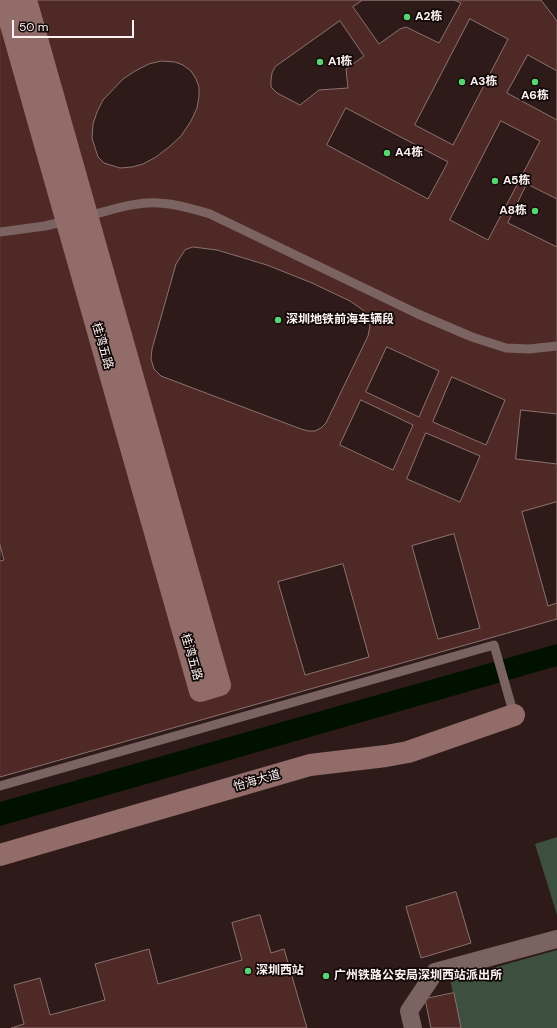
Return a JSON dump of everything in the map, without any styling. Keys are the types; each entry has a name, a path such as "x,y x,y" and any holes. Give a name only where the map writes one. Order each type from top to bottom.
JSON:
{"street":[{"name":"桂湾五路","path":"4,0 77,218"},
{"name":"桂湾五路","path":"26,0 77,218 210,688"},
{"name":"怡海大道","path":"0,855 310,766 408,752 514,715"},
{"path":"413,1028 409,1011 435,972 557,939"}],"lane":[{"path":"0,232 45,226 143,204 158,202 185,207 210,214 418,314 472,337 506,348 529,349 557,346"},
{"path":"0,786 58,765 494,646 514,715"}],"shaded area":[{"path":"557,644 557,666 0,826 0,802"},
{"path":"557,837 557,915 535,844"},
{"path":"557,950 557,1028 461,1028 450,980"}],"building":[{"name":"深圳地铁前海车辆段","path":"0,0 541,0 557,21 557,619 0,777"},
{"name":"A2栋","path":"363,0 454,0 461,3 439,43 406,27 400,29 379,44 353,7"},
{"name":"A3栋","path":"470,19 508,39 453,145 415,125"},
{"name":"A1栋","path":"340,21 364,56 346,69 348,88 319,90 300,105 277,93 271,87 272,73 275,67"},
{"name":"A6栋","path":"528,55 557,71 557,120 507,93"},
{"path":"162,61 175,62 183,65 191,71 196,79 199,87 199,96 197,108 191,121 181,136 169,147 156,157 143,164 120,168 104,163 98,157 92,138 93,124 103,100 123,79 135,71 149,64"},
{"name":"A4栋","path":"346,108 448,162 428,199 327,145"},
{"name":"A5栋","path":"501,121 540,141 488,240 450,220"},
{"name":"A8栋","path":"527,184 557,199 557,247 508,223"},
{"path":"193,247 217,250 267,265 312,283 350,301 363,310 368,317 370,326 368,336 326,423 321,428 315,431 301,429 161,376 154,369 151,359 152,349 176,264 185,250"},
{"path":"387,347 439,371 419,417 366,392"},
{"path":"452,377 505,400 486,445 433,422"},
{"path":"361,400 413,425 393,470 340,445"},
{"path":"521,410 557,414 557,464 516,459"},
{"path":"426,433 480,456 460,502 407,479"},
{"path":"557,502 557,603 548,606 522,512"},
{"path":"454,534 480,628 438,639 412,546"},
{"path":"0,545 4,560 0,561"},
{"path":"343,564 369,657 305,675 278,582"},
{"path":"456,892 471,943 421,958 406,907"},
{"name":"深圳西站","path":"260,915 271,953 284,949 307,1028 11,1028 24,1024 14,985 40,978 50,1015 105,1000 95,964 149,949 158,984 242,960 232,923"},
{"path":"454,993 461,1028 431,1028 425,999"}],"place":[{"name":"A2栋","path":"407,17"},
{"name":"A1栋","path":"320,62"},
{"name":"A3栋","path":"462,82"},
{"name":"A6栋","path":"535,82"},
{"name":"A4栋","path":"387,153"},
{"name":"A5栋","path":"495,181"},
{"name":"A8栋","path":"535,211"},
{"name":"深圳地铁前海车辆段","path":"278,320"},
{"name":"深圳西站","path":"248,971"},
{"name":"广州铁路公安局深圳西站派出所","path":"326,976"}]}
